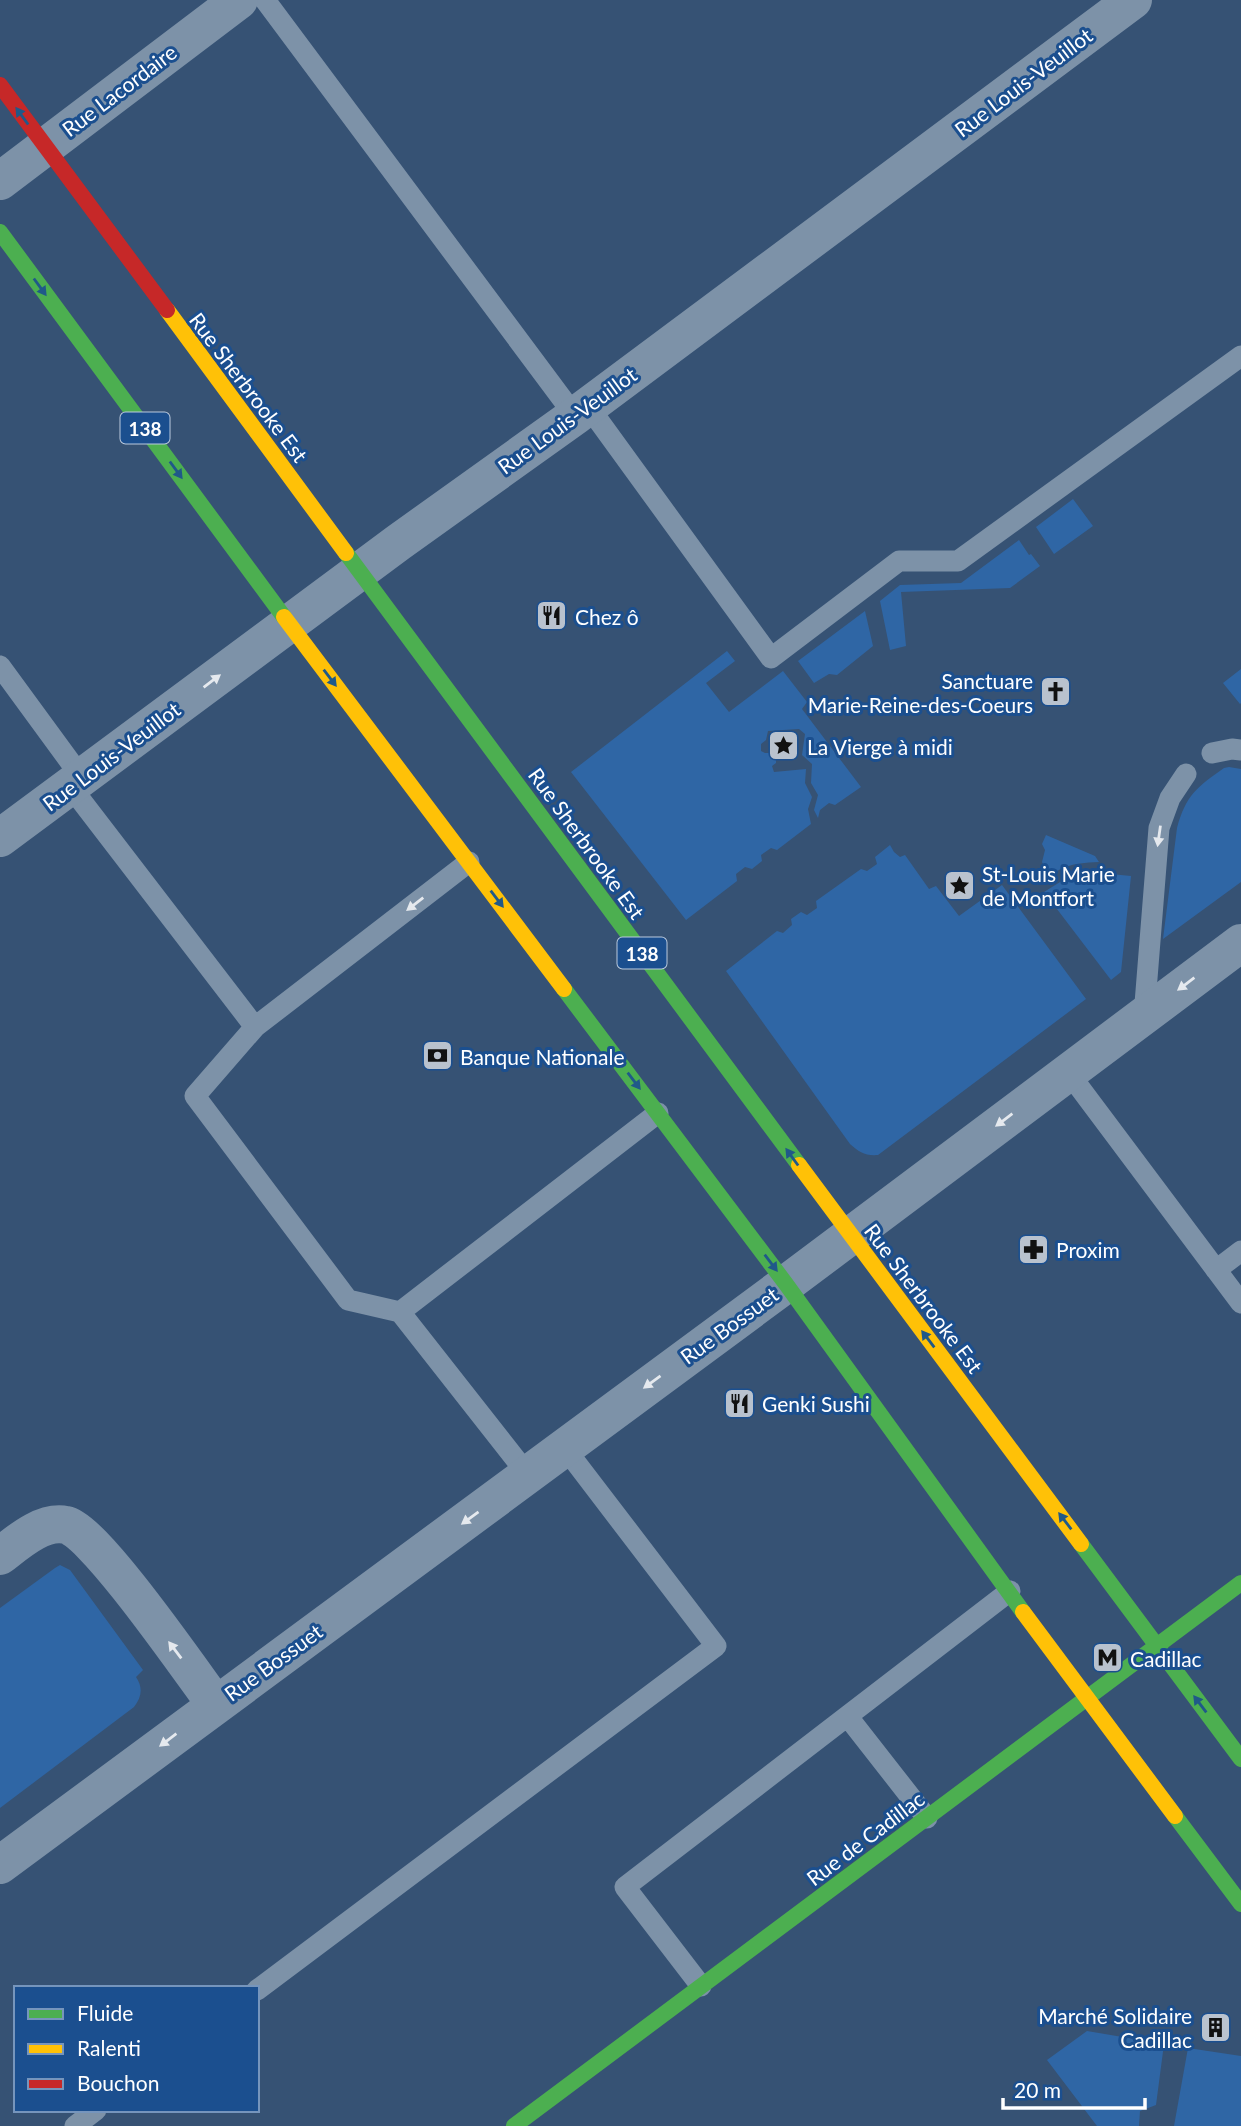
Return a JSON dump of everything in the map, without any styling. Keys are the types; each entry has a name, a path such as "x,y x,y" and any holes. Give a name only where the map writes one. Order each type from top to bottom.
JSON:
{"main road":[{"name":"Rue Sherbrooke Est","path":"0,85 1241,1759"},
{"name":"138","path":"0,232 289,624 786,1284 1086,1698 1241,1904"},
{"name":"Rue de Cadillac","path":"513,2126 1241,1583"}],"street":[{"name":"Rue Lacordaire","path":"0,180 239,0"},
{"name":"Rue Louis-Veuillot","path":"0,838 581,411 1133,0"},
{"name":"Rue Bossuet","path":"0,1865 786,1284 1241,943"},
{"name":"Rue Bossuet","path":"0,1556 41,1528 59,1524 69,1525 79,1531 115,1569 216,1705"}],"lane":[{"path":"265,0 771,658 899,561 958,561 1241,356"},
{"path":"0,666 76,782 255,1027"},
{"path":"1212,753 1241,750"},
{"path":"1144,1016 1159,828 1170,798 1186,774"},
{"path":"469,862 255,1027 195,1096 348,1300 400,1312 528,1475"},
{"path":"1068,1072 1241,1303"},
{"path":"400,1312 658,1113"},
{"path":"1216,1270 1241,1251"},
{"path":"259,1989 716,1646 564,1447"},
{"path":"701,1986 625,1887 1010,1591"},
{"path":"848,1717 927,1818"},
{"path":"75,2126 93,2112"}],"shaded area":[{"path":"1073,499 1093,526 1054,554 1036,527"},
{"path":"1019,540 1040,566 1010,588 901,592 906,646 890,650 880,601 900,585 961,583"},
{"path":"865,611 873,646 837,675 829,674 814,683 798,661"},
{"path":"727,651 735,661 706,683 729,712 783,671 807,702 802,709 861,787 835,805 829,803 820,810 818,818 814,810 818,795 811,783 812,764 802,755 805,734 799,729 768,731 766,740 761,744 761,751 776,753 776,763 772,766 774,772 806,769 805,783 812,797 808,809 811,824 777,850 771,848 761,855 762,861 752,869 745,867 736,874 737,881 686,920 571,772"},
{"path":"1241,669 1241,703 1240,704 1223,683"},
{"path":"1224,768 1241,769 1241,882 1163,939 1180,817 1194,793"},
{"path":"1046,835 1095,856 1099,862 1066,867 1038,883 1032,875 1044,866 1042,862 1045,850 1042,844"},
{"path":"890,845 900,857 905,855 929,889 936,886 959,916 1002,885 1086,999 878,1155 873,1155 862,1153 850,1144 726,971 777,931 783,933 792,925 791,919 801,912 807,915 817,908 816,901 861,869 867,871 877,864 875,857"},
{"path":"1090,872 1131,876 1121,972 1111,980 1044,892 1073,874"},
{"path":"60,1565 70,1570 143,1670 136,1677 141,1688 140,1696 134,1707 0,1808 0,1608"},
{"path":"1087,2031 1164,2044 1156,2105 1140,2111 1139,2126 1097,2126 1047,2060"},
{"path":"1188,2048 1241,2056 1241,2126 1174,2126"}],"traffic: fast":[{"path":"0,232 284,617"},
{"path":"346,553 799,1165"},
{"path":"564,989 786,1284 1023,1612"},
{"path":"1081,1544 1241,1759"},
{"path":"514,2126 1241,1583"},
{"path":"1175,1816 1241,1904"}],"traffic: slow":[{"path":"167,310 346,553"},
{"path":"284,617 564,989"},
{"path":"799,1165 1081,1544"},
{"path":"1023,1612 1175,1816"}],"traffic: jam":[{"path":"0,85 167,310"}],"place":[{"name":"Chez ô","path":"552,616"},
{"name":"Sanctuare Marie-Reine-des-Coeurs","path":"1056,692"},
{"name":"La Vierge à midi","path":"784,746"},
{"name":"St-Louis Marie de Montfort","path":"959,885"},
{"name":"Banque Nationale","path":"437,1056"},
{"name":"Proxim","path":"1033,1249"},
{"name":"Genki Sushi","path":"739,1403"},
{"name":"Cadillac","path":"1107,1658"},
{"name":"Marché Solidaire Cadillac","path":"1215,2027"}]}
